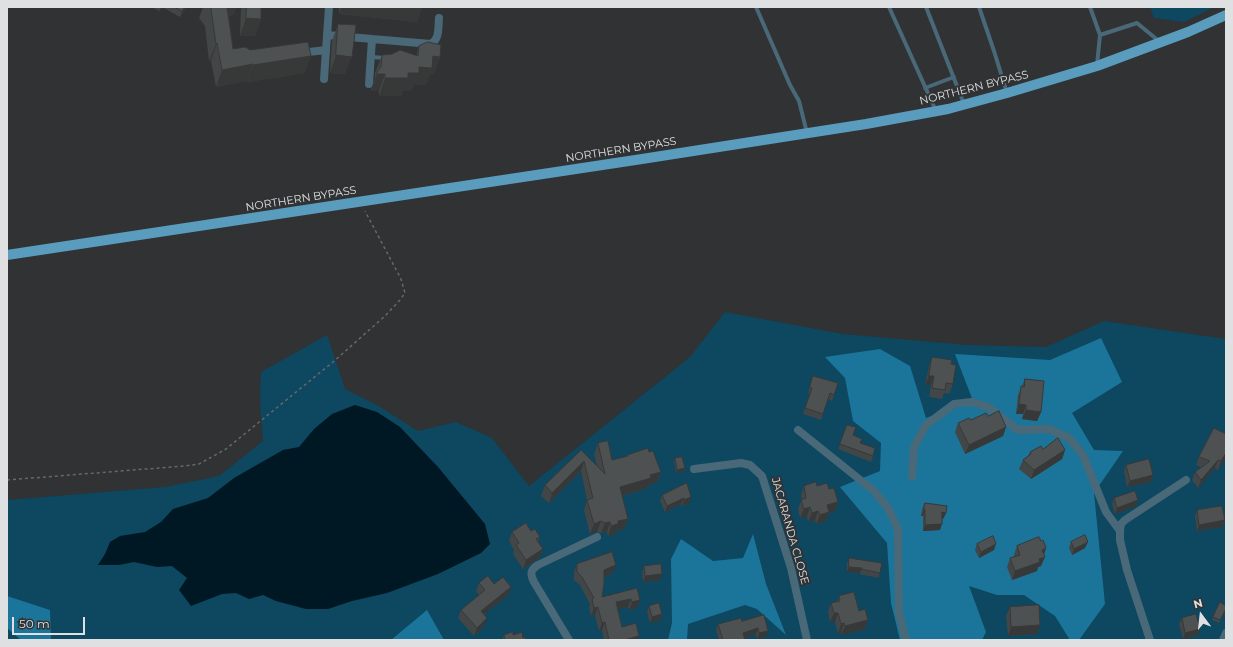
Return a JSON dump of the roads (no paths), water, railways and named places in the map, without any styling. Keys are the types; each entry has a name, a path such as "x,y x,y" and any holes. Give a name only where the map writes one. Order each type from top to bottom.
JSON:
{"main road":[{"name":"NORTHERN BYPASS","path":"7,255 807,133 936,111 1007,93 1097,66 1188,32 1226,15"}],"street":[{"path":"324,79 329,7"},
{"path":"327,35 372,39 423,47 431,44 437,38 439,18"},
{"path":"369,84 372,39"},
{"path":"288,55 326,50"},
{"path":"912,477 914,447 926,425 954,404 972,402 988,407 1018,430 1049,429 1069,438 1083,455 1106,512 1120,531"},
{"path":"798,430 874,491 888,508 898,528 899,613 906,640"},
{"name":"JACARANDA CLOSE","path":"694,469 741,463 750,465 762,476 791,568 807,640"},
{"path":"1150,640 1127,570 1120,540 1121,524 1186,480"},
{"path":"569,640 534,582 531,572 532,569 538,565 597,537"},
{"path":"1223,640 1226,632"}],"lane":[{"path":"756,7 790,85 799,101 807,133"},
{"path":"889,7 936,111"},
{"path":"926,7 964,105"},
{"path":"979,7 1007,93"},
{"path":"1090,7 1100,35 1097,66"},
{"path":"1100,35 1138,23 1160,42"},
{"path":"370,57 392,59"},
{"path":"925,88 954,77"}]}
